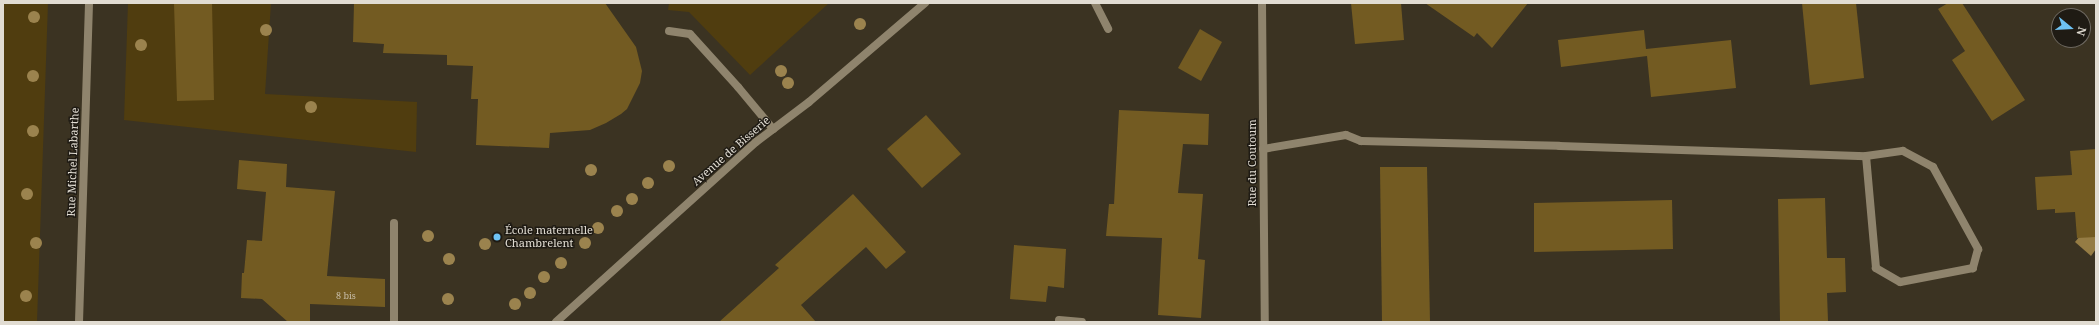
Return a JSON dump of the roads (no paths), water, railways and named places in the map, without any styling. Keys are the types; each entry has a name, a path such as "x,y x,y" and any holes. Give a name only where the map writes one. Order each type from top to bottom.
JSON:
{"street":[{"name":"Rue Michel Labarthe","path":"79,322 89,3"},
{"name":"Avenue de Bisserie","path":"556,322 773,129 809,102 925,3"},
{"path":"1095,3 1108,29"},
{"name":"Rue du Coutoum","path":"1262,3 1264,322"},
{"path":"669,31 690,34 738,87 773,129"},
{"path":"1263,149 1346,135 1361,141 1866,156 1903,151 1933,167 1978,249 1973,268 1900,282 1876,268 1866,156"},
{"path":"394,223 394,322"},
{"path":"1059,320 1082,322"}],"place":[{"name":"École maternelle Chambrelent","path":"497,237"}]}
